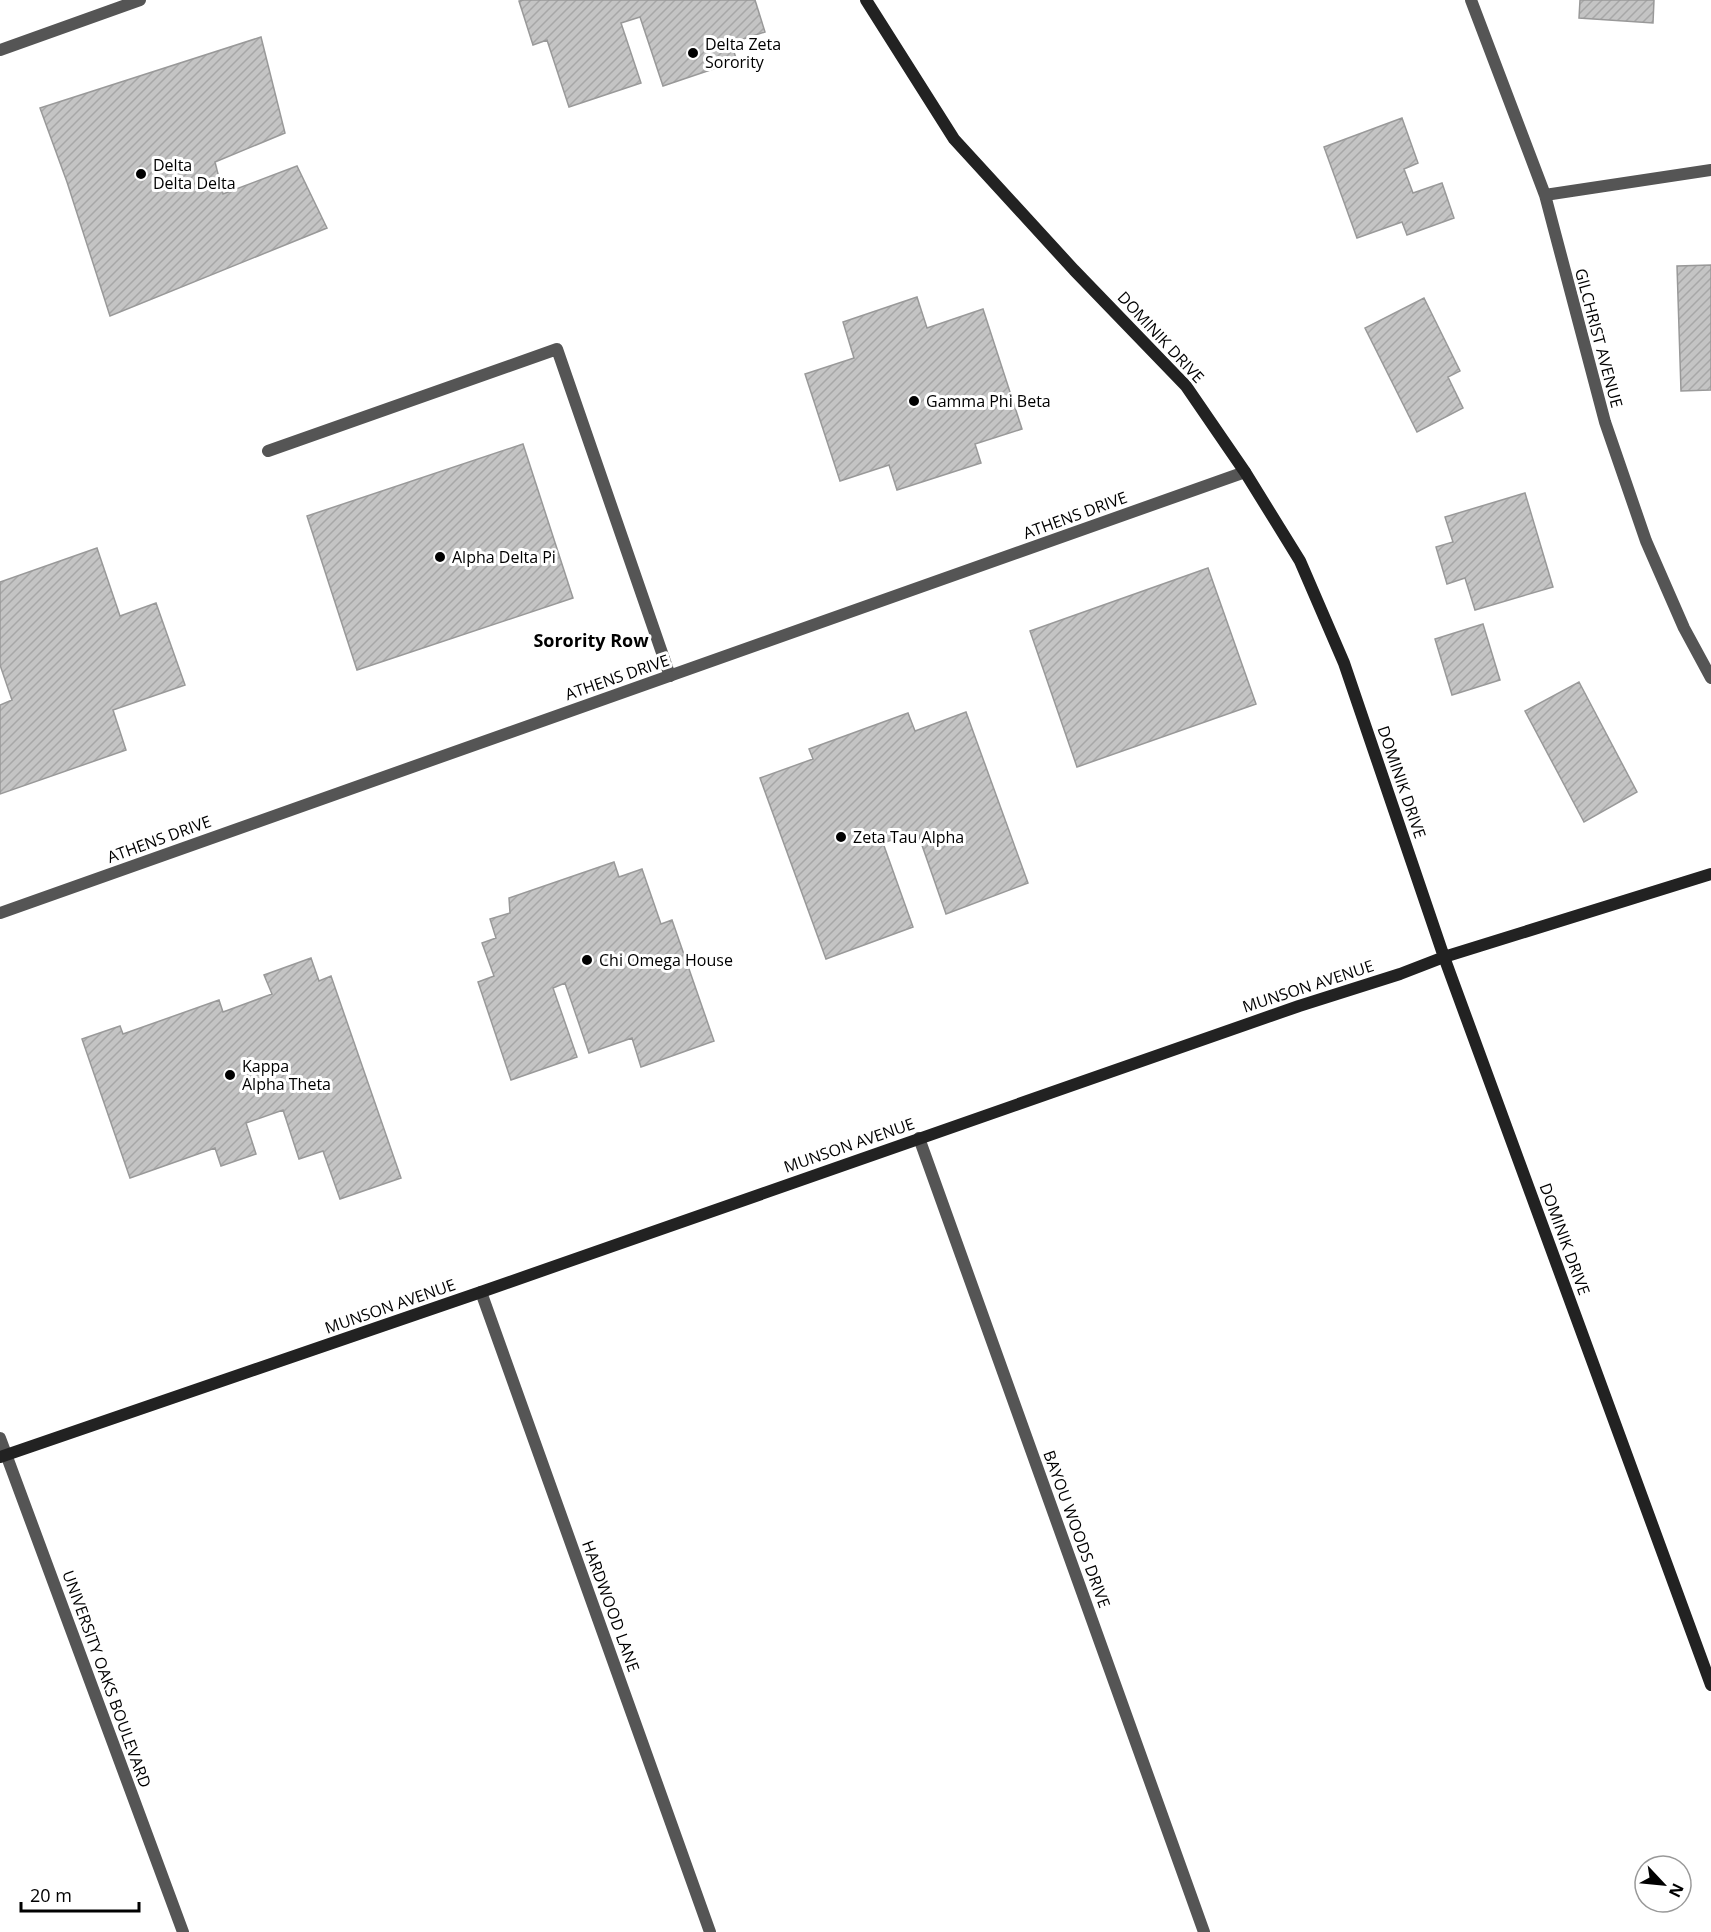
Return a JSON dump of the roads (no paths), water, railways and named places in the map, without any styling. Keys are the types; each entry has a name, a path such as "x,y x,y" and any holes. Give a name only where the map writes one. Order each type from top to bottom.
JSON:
{"street":[{"path":"0,50 140,0"},
{"name":"DOMINIK DRIVE","path":"866,0 954,139 1074,270 1186,386 1245,472 1300,561 1344,663 1444,957 1711,1685"},
{"name":"GILCHRIST AVENUE","path":"1471,0 1545,195 1605,422 1642,531 1684,628 1711,678"},
{"path":"1545,195 1711,170"},
{"path":"268,451 557,350 670,676"},
{"name":"ATHENS DRIVE","path":"0,913 1245,472"},
{"name":"MUNSON AVENUE","path":"3,1456 481,1292 1299,1006 1400,974 1444,957 1711,874"},
{"name":"BAYOU WOODS DRIVE","path":"919,1138 1204,1932"},
{"name":"HARDWOOD LANE","path":"481,1292 710,1932"},
{"name":"UNIVERSITY OAKS BOULEVARD","path":"0,1438 3,1456 183,1932"}],"place":[{"name":"Delta Zeta Sorority","path":"693,53"},
{"name":"Delta Delta Delta","path":"141,174"},
{"name":"Gamma Phi Beta","path":"914,401"},
{"name":"Alpha Delta Pi","path":"440,557"},
{"name":"Zeta Tau Alpha","path":"841,837"},
{"name":"Chi Omega House","path":"587,960"},
{"name":"Kappa Alpha Theta","path":"230,1075"}],"district":[{"name":"Sorority Row","path":"591,640"}]}
